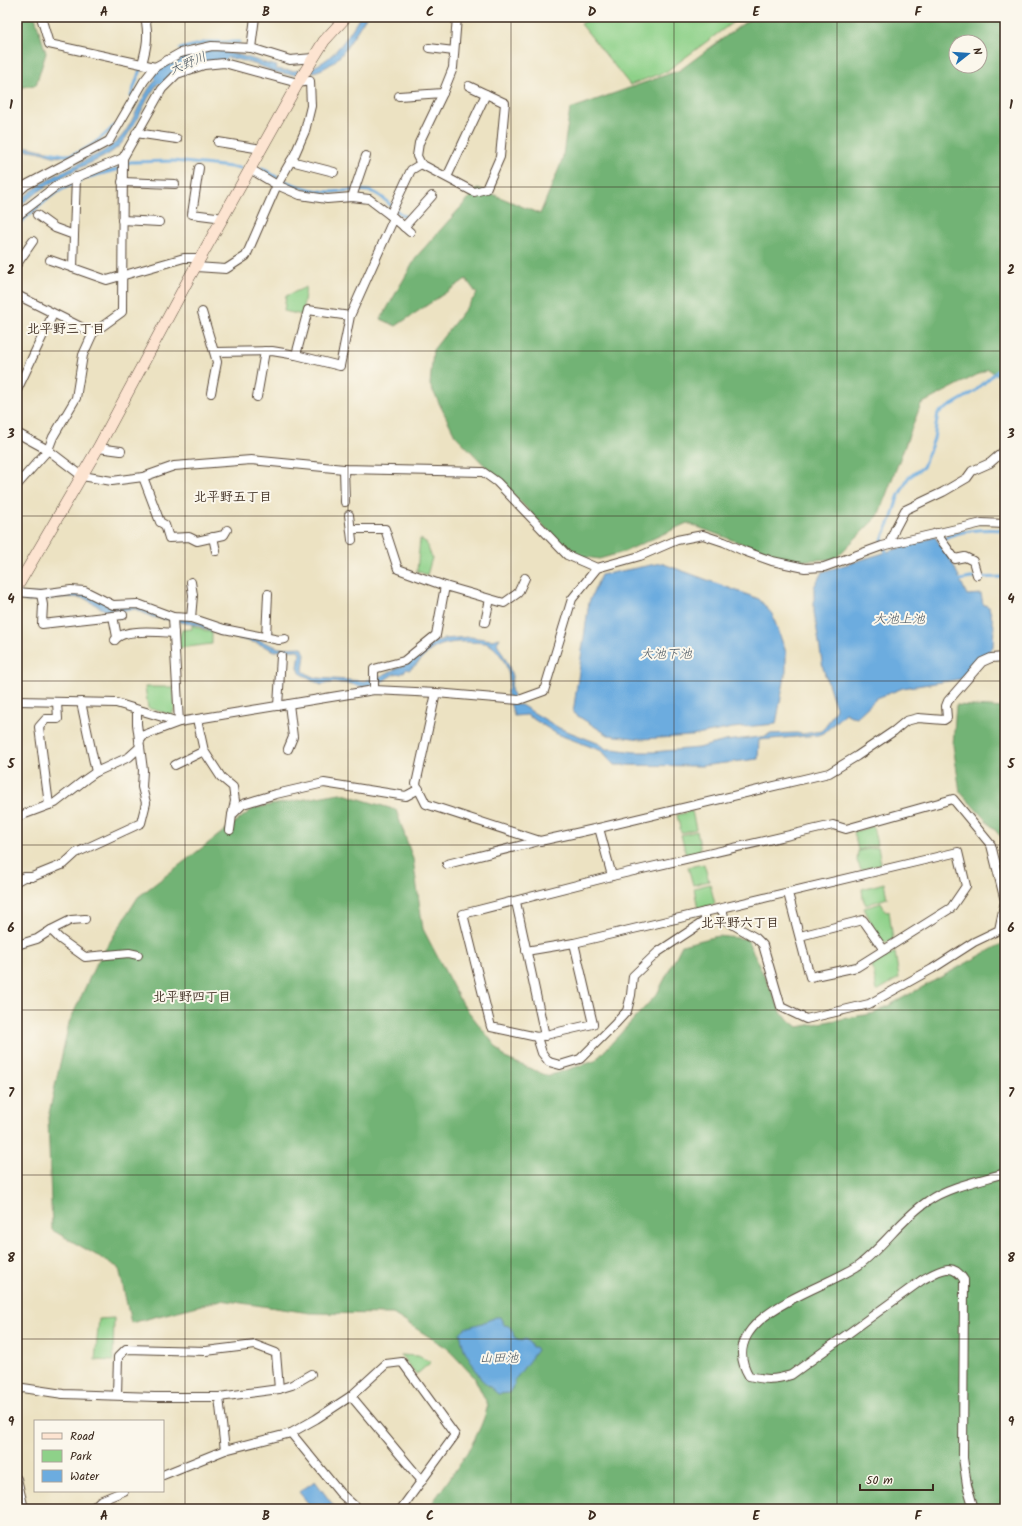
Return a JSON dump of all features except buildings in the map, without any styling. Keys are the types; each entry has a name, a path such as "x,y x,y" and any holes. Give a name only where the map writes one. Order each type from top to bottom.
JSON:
{"street":[{"path":"41,17 49,44 155,67"},
{"path":"142,64 146,50 148,31 145,17"},
{"path":"251,48 255,17"},
{"path":"17,587 98,448 298,83 324,41 346,17"},
{"path":"457,17 453,68 443,93 419,143 417,156 421,164 474,192 486,189 500,157 505,103 469,86"},
{"path":"19,188 109,141 144,81 155,67 180,53 212,46 251,48 290,60 313,58"},
{"path":"429,48 454,50"},
{"path":"17,485 48,450 52,437 76,398 83,355 92,333 122,312 122,275 122,220 122,182 122,158 162,89 176,74 204,65 224,63 298,83 310,82 311,106 305,131 291,161 277,185 246,256 226,269 184,258 122,275 107,280 50,260"},
{"path":"399,96 443,93"},
{"path":"447,177 486,94"},
{"path":"136,133 177,139"},
{"path":"218,142 262,149"},
{"path":"352,197 366,156"},
{"path":"17,216 56,186 122,158"},
{"path":"291,161 334,172"},
{"path":"215,352 265,351 296,355 340,366 350,316 411,170 421,164"},
{"path":"199,168 192,214 224,218"},
{"path":"250,169 277,185 300,195 326,199 352,197 370,198 407,229 432,196"},
{"path":"73,268 76,177"},
{"path":"122,182 174,184"},
{"path":"37,215 55,228 74,235"},
{"path":"122,220 159,222"},
{"path":"17,264 33,241"},
{"path":"17,295 92,333"},
{"path":"296,355 308,310 350,316"},
{"path":"202,312 217,362 211,393"},
{"path":"17,390 53,314"},
{"path":"258,396 265,351"},
{"path":"17,433 48,450 82,476 112,481 143,477 174,466 251,460 344,469 483,472 496,482 567,555 597,568"},
{"path":"98,448 121,451"},
{"path":"889,544 905,510 944,492 967,478 972,472 990,463 1005,450"},
{"path":"344,469 345,502"},
{"path":"143,477 160,522 165,525 169,538 189,537 197,541 224,535 228,530"},
{"path":"349,515 352,540"},
{"path":"17,817 55,803 96,772 129,758 144,735 180,722 374,690 436,693 519,700 544,691 572,599 597,568 640,556 677,540 703,536 724,542 772,562 805,568 824,567 889,544 982,524 1005,524"},
{"path":"351,529 385,529 398,569 445,586 504,603 518,593 525,578"},
{"path":"936,534 955,559 965,557 973,562 977,575"},
{"path":"213,537 216,551"},
{"path":"191,582 193,595 191,618"},
{"path":"374,690 374,669 404,662 436,635 445,586"},
{"path":"17,592 41,594 71,590 85,591 113,605 138,604 173,620 191,618 224,629 278,640 285,639"},
{"path":"41,594 43,605 42,624 123,615"},
{"path":"266,637 268,594"},
{"path":"485,622 490,599"},
{"path":"114,616 116,639 126,634 140,632 174,633"},
{"path":"173,620 180,722"},
{"path":"278,706 281,656"},
{"path":"447,864 540,840 599,828 828,773 863,752 906,721 918,718 944,720 947,718 946,706 948,701 982,662 990,658 1005,658"},
{"path":"436,693 416,784 426,804 540,840"},
{"path":"17,701 116,704 180,722"},
{"path":"49,806 38,726 46,719 58,719 57,702"},
{"path":"81,702 96,772"},
{"path":"288,749 293,737 289,704"},
{"path":"17,881 24,877 32,877 64,864 76,853 141,823 146,803 142,787 143,770 139,744 137,710"},
{"path":"197,719 204,751 221,777 232,787 235,801 230,830"},
{"path":"175,765 204,751"},
{"path":"232,815 243,804 276,794 324,783 406,796 419,790"},
{"path":"574,942 593,1024 541,1036 491,1027 463,914 516,902 612,876 833,825 846,829 953,799 991,845 1005,901 999,930 974,942 932,969 869,1004 806,1019 781,1007 763,945 756,938 726,920 722,909"},
{"path":"599,828 612,876"},
{"path":"526,951 574,942 722,909 788,893 958,852 966,886 951,908 857,967 810,977 788,893"},
{"path":"516,902 541,1036 542,1053 550,1062 560,1064 580,1059 615,1024 627,1011 631,995 633,976 658,952 704,921 705,912"},
{"path":"17,945 37,939 71,920 85,919"},
{"path":"800,936 863,920 884,950"},
{"path":"51,930 60,939 85,957 129,953 138,955"},
{"path":"974,1509 967,1485 963,1458 964,1280 959,1273 949,1269 941,1270 922,1280 791,1375 776,1379 763,1380 750,1376 744,1366 742,1353 745,1339 754,1327 769,1312 792,1298 825,1284 858,1266 913,1212 929,1200 950,1190 1005,1173"},
{"path":"117,1395 118,1357 126,1349 206,1351 255,1346 276,1353 279,1389"},
{"path":"164,1475 225,1450 291,1433 316,1419 351,1396 386,1364 402,1362 455,1435 401,1509"},
{"path":"17,1390 23,1388 63,1394 155,1397 219,1397 279,1389 292,1385 310,1374"},
{"path":"351,1396 422,1481"},
{"path":"219,1397 225,1450"},
{"path":"291,1433 340,1493 358,1509"},
{"path":"17,1479 24,1509"},
{"path":"92,1509 100,1501 122,1492"}],"green space":[{"path":"17,17 35,17 46,53 36,85 17,88"},
{"path":"591,17 740,17 667,71 630,85 581,24"},
{"path":"752,17 1005,17 1005,380 988,369 921,404 878,516 835,559 788,561 687,523 624,552 599,559 572,555 455,435 430,385 433,350 477,294 466,279 396,326 381,319 417,256 478,188 540,214 562,161 570,109 680,70"},
{"path":"306,287 302,315 284,311 286,296"},
{"path":"420,539 426,542 432,558 427,575 417,571"},
{"path":"192,625 212,633 212,644 179,648 179,639 182,630 192,629"},
{"path":"145,687 173,687 175,707 172,715 148,708"},
{"path":"956,705 1005,708 1005,841 960,792 953,745"},
{"path":"340,793 396,810 413,859 423,929 461,1002 505,1058 548,1076 595,1061 657,994 682,945 718,936 747,939 782,1014 798,1027 875,1013 1005,942 1005,1509 428,1509 470,1447 478,1433 488,1405 474,1377 447,1348 393,1314 310,1313 221,1300 131,1323 119,1268 52,1230 48,1118 69,1023 95,966 138,897 254,808"},
{"path":"692,811 696,829 681,833 677,815"},
{"path":"873,826 877,845 858,850 854,832"},
{"path":"697,831 701,851 686,855 681,835"},
{"path":"878,847 881,864 861,870 857,861 858,851"},
{"path":"704,864 709,881 693,885 688,867"},
{"path":"884,883 887,898 866,905 863,899 862,889"},
{"path":"710,884 715,904 698,909 694,888"},
{"path":"881,903 886,912 889,911 893,939 886,943 880,941 864,908"},
{"path":"895,952 899,978 877,991 872,965"},
{"path":"114,1318 113,1361 95,1360 99,1319"},
{"path":"401,1355 418,1356 431,1362 416,1375"}],"water":[{"path":"360,17 366,17 343,53 325,68 317,71 300,74 283,74 247,62 223,57 206,57 179,67 168,74 158,84 148,98 138,119 119,146 104,157 75,170 52,183 17,208 17,203 38,186 115,143 128,127 153,83 162,73 173,65 198,55 225,53 239,55 277,66 276,69 292,71 306,69 327,59 344,40"},
{"path":"29,147 64,155 58,157 36,151 17,150 17,148"},
{"name":"大池上池","path":"935,537 952,562 967,595 981,594 983,604 989,607 994,626 993,647 961,679 903,688 877,698 857,717 845,713 824,733 819,735 759,740 758,759 701,766 615,765 602,751 557,734 527,715 514,716 507,692 509,686 508,671 497,651 486,643 457,642 436,647 409,670 407,669 401,674 393,674 381,682 370,686 362,687 348,683 328,683 321,685 300,673 298,667 300,653 298,650 275,651 257,643 218,634 197,625 152,617 135,609 121,612 106,611 84,598 67,597 28,602 17,599 17,595 73,591 192,620 259,640 279,648 302,647 305,654 303,671 317,678 364,681 381,676 406,664 433,643 443,639 470,637 492,640 500,638 497,643 508,664 512,676 511,689 516,705 521,705 559,728 600,744 606,749 653,752 698,748 725,741 768,736 768,734 802,734 821,731 826,726 836,708 823,668 814,612 814,587 822,572"},
{"name":"大池下池","path":"661,563 759,599 772,614 786,652 786,671 776,724 732,728 692,736 642,739 608,735 573,713 589,602 601,575"},
{"name":"山田池","path":"500,1317 504,1325 510,1327 514,1337 521,1341 525,1339 537,1350 514,1381 515,1383 509,1393 498,1394 481,1379 464,1349 460,1333 465,1328"},
{"path":"315,1481 336,1509 313,1509 299,1492"}],"waterway":[{"path":"180,49 208,42 239,42"},
{"name":"大野川","path":"163,76 168,71 210,54 219,55"},
{"path":"131,96 141,67"},
{"path":"49,152 65,155 78,152 98,140 114,126"},
{"path":"17,225 50,197 61,190 85,178 116,170 130,162 173,161 241,168"},
{"path":"262,168 278,178"},
{"path":"284,181 319,191 332,192 360,190 374,192 406,217"},
{"path":"886,552 882,539 892,517 898,497 908,478 923,467 934,439 938,413 974,392 1005,364"},
{"path":"942,540 949,536 965,532 1005,530"},
{"path":"960,580 971,578 1005,577"},
{"path":"985,655 999,654"}],"district":[{"name":"北平野三丁目","path":"66,329"},
{"name":"北平野五丁目","path":"233,497"},
{"name":"北平野六丁目","path":"740,923"},
{"name":"北平野四丁目","path":"192,997"}]}
